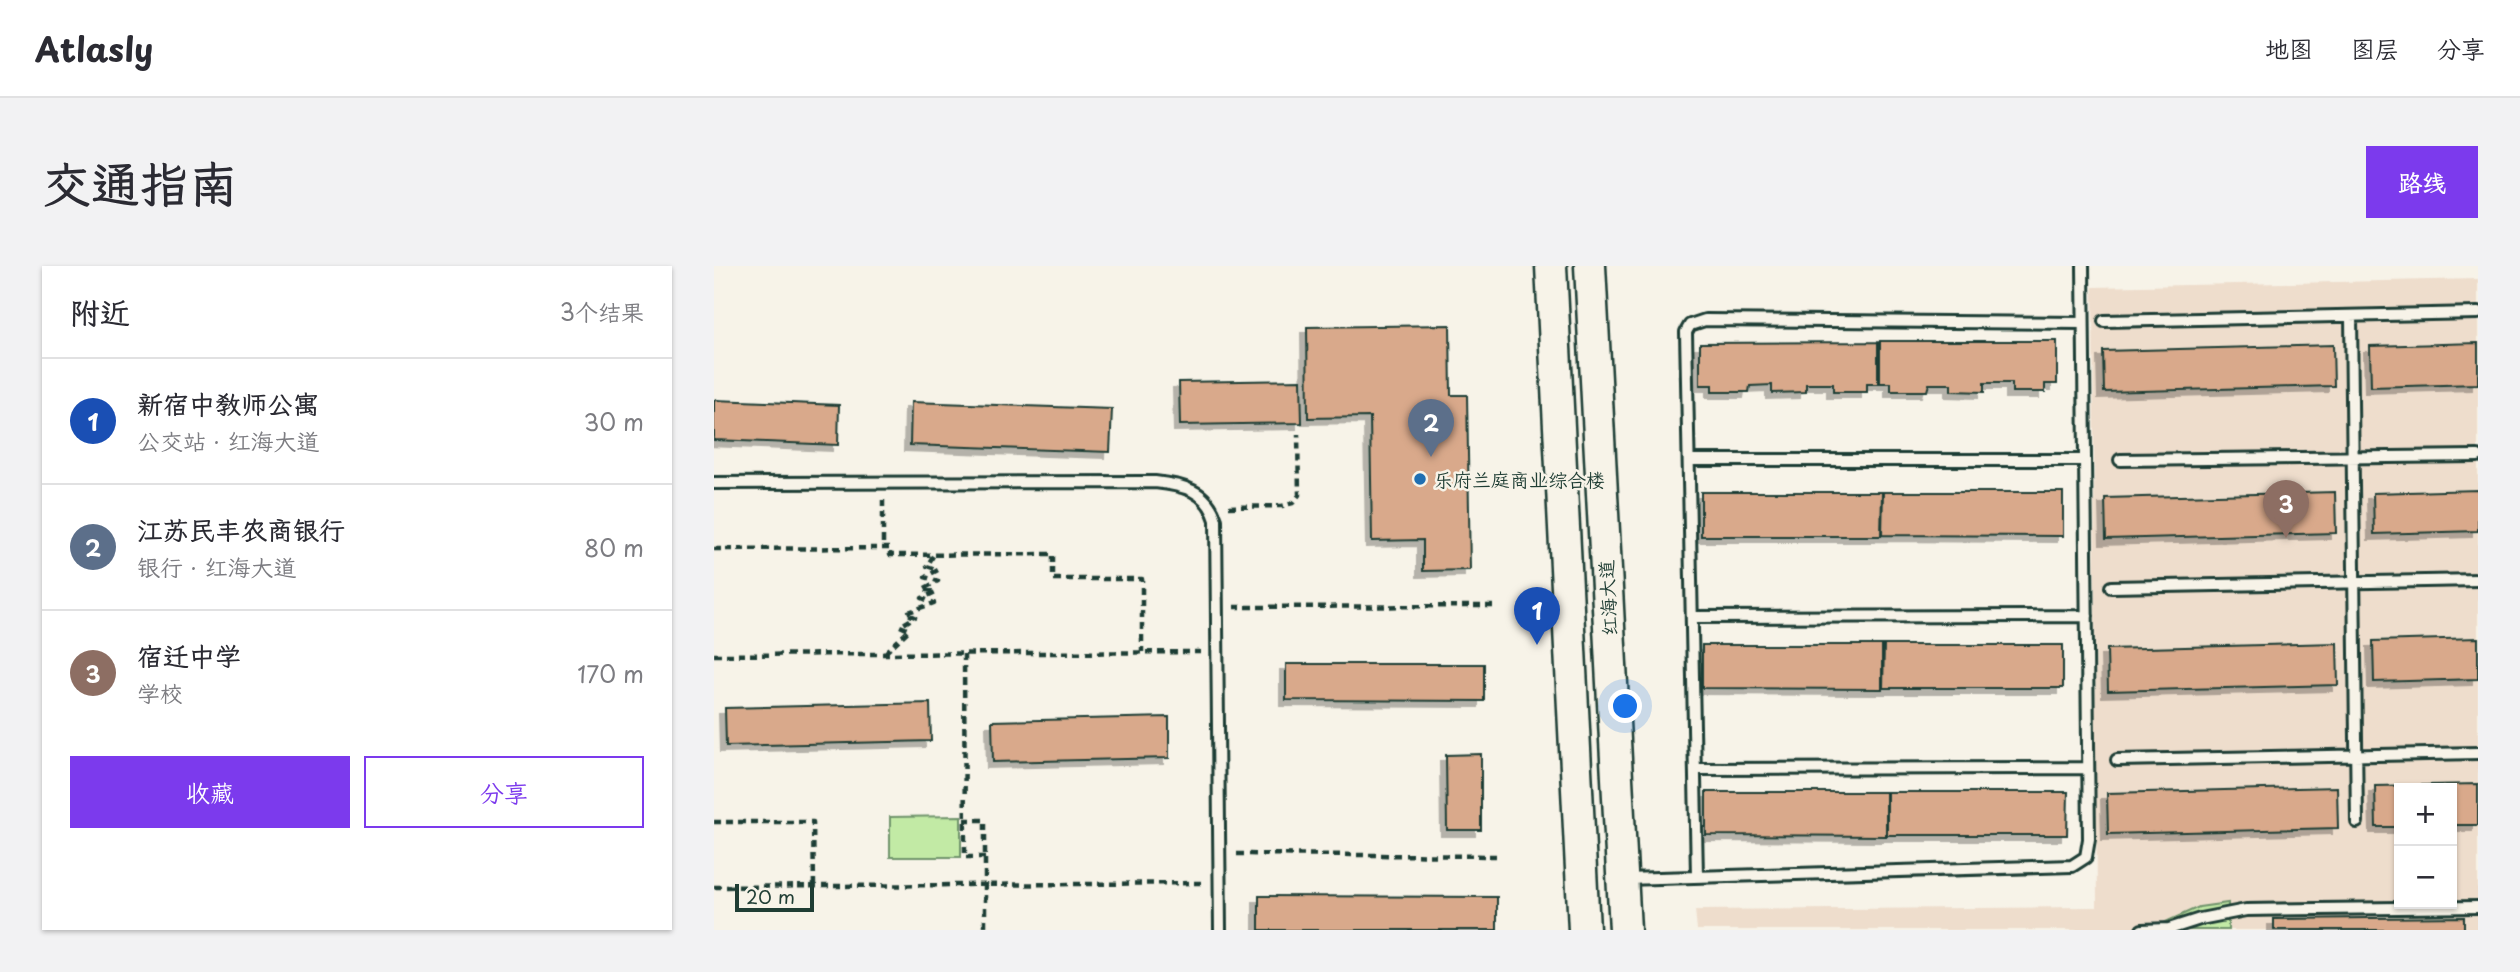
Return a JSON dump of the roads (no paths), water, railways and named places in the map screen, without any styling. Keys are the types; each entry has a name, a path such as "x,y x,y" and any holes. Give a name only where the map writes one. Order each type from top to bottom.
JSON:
{"main road":[{"name":"红海大道","path":"1552,266 1584,930"},
{"name":"红海大道","path":"1590,266 1622,880 1628,928"}],"lane":[{"path":"1622,880 2072,866 2086,857 2089,847 2083,266"},
{"path":"2104,321 2478,313"},
{"path":"2351,316 2357,822"},
{"path":"1697,876 1686,332 1690,325 1705,320 2083,323"},
{"path":"2120,460 2478,456"},
{"path":"1689,460 2085,460"},
{"path":"714,483 1155,482 1178,484 1197,491 1212,508 1216,520 1220,930"},
{"path":"2111,587 2478,580"},
{"path":"1692,617 2087,616"},
{"path":"2117,760 2478,753"},
{"path":"1695,769 2088,768"},
{"path":"2142,930 2169,929 2246,909 2478,907"}],"place":[{"name":"江苏民丰农商银行","path":"1431,457"},
{"name":"乐府兰庭商业综合楼","path":"1420,479"},
{"name":"宿迁中学","path":"2286,538"},
{"name":"新宿中教师公寓","path":"1537,645"}]}
